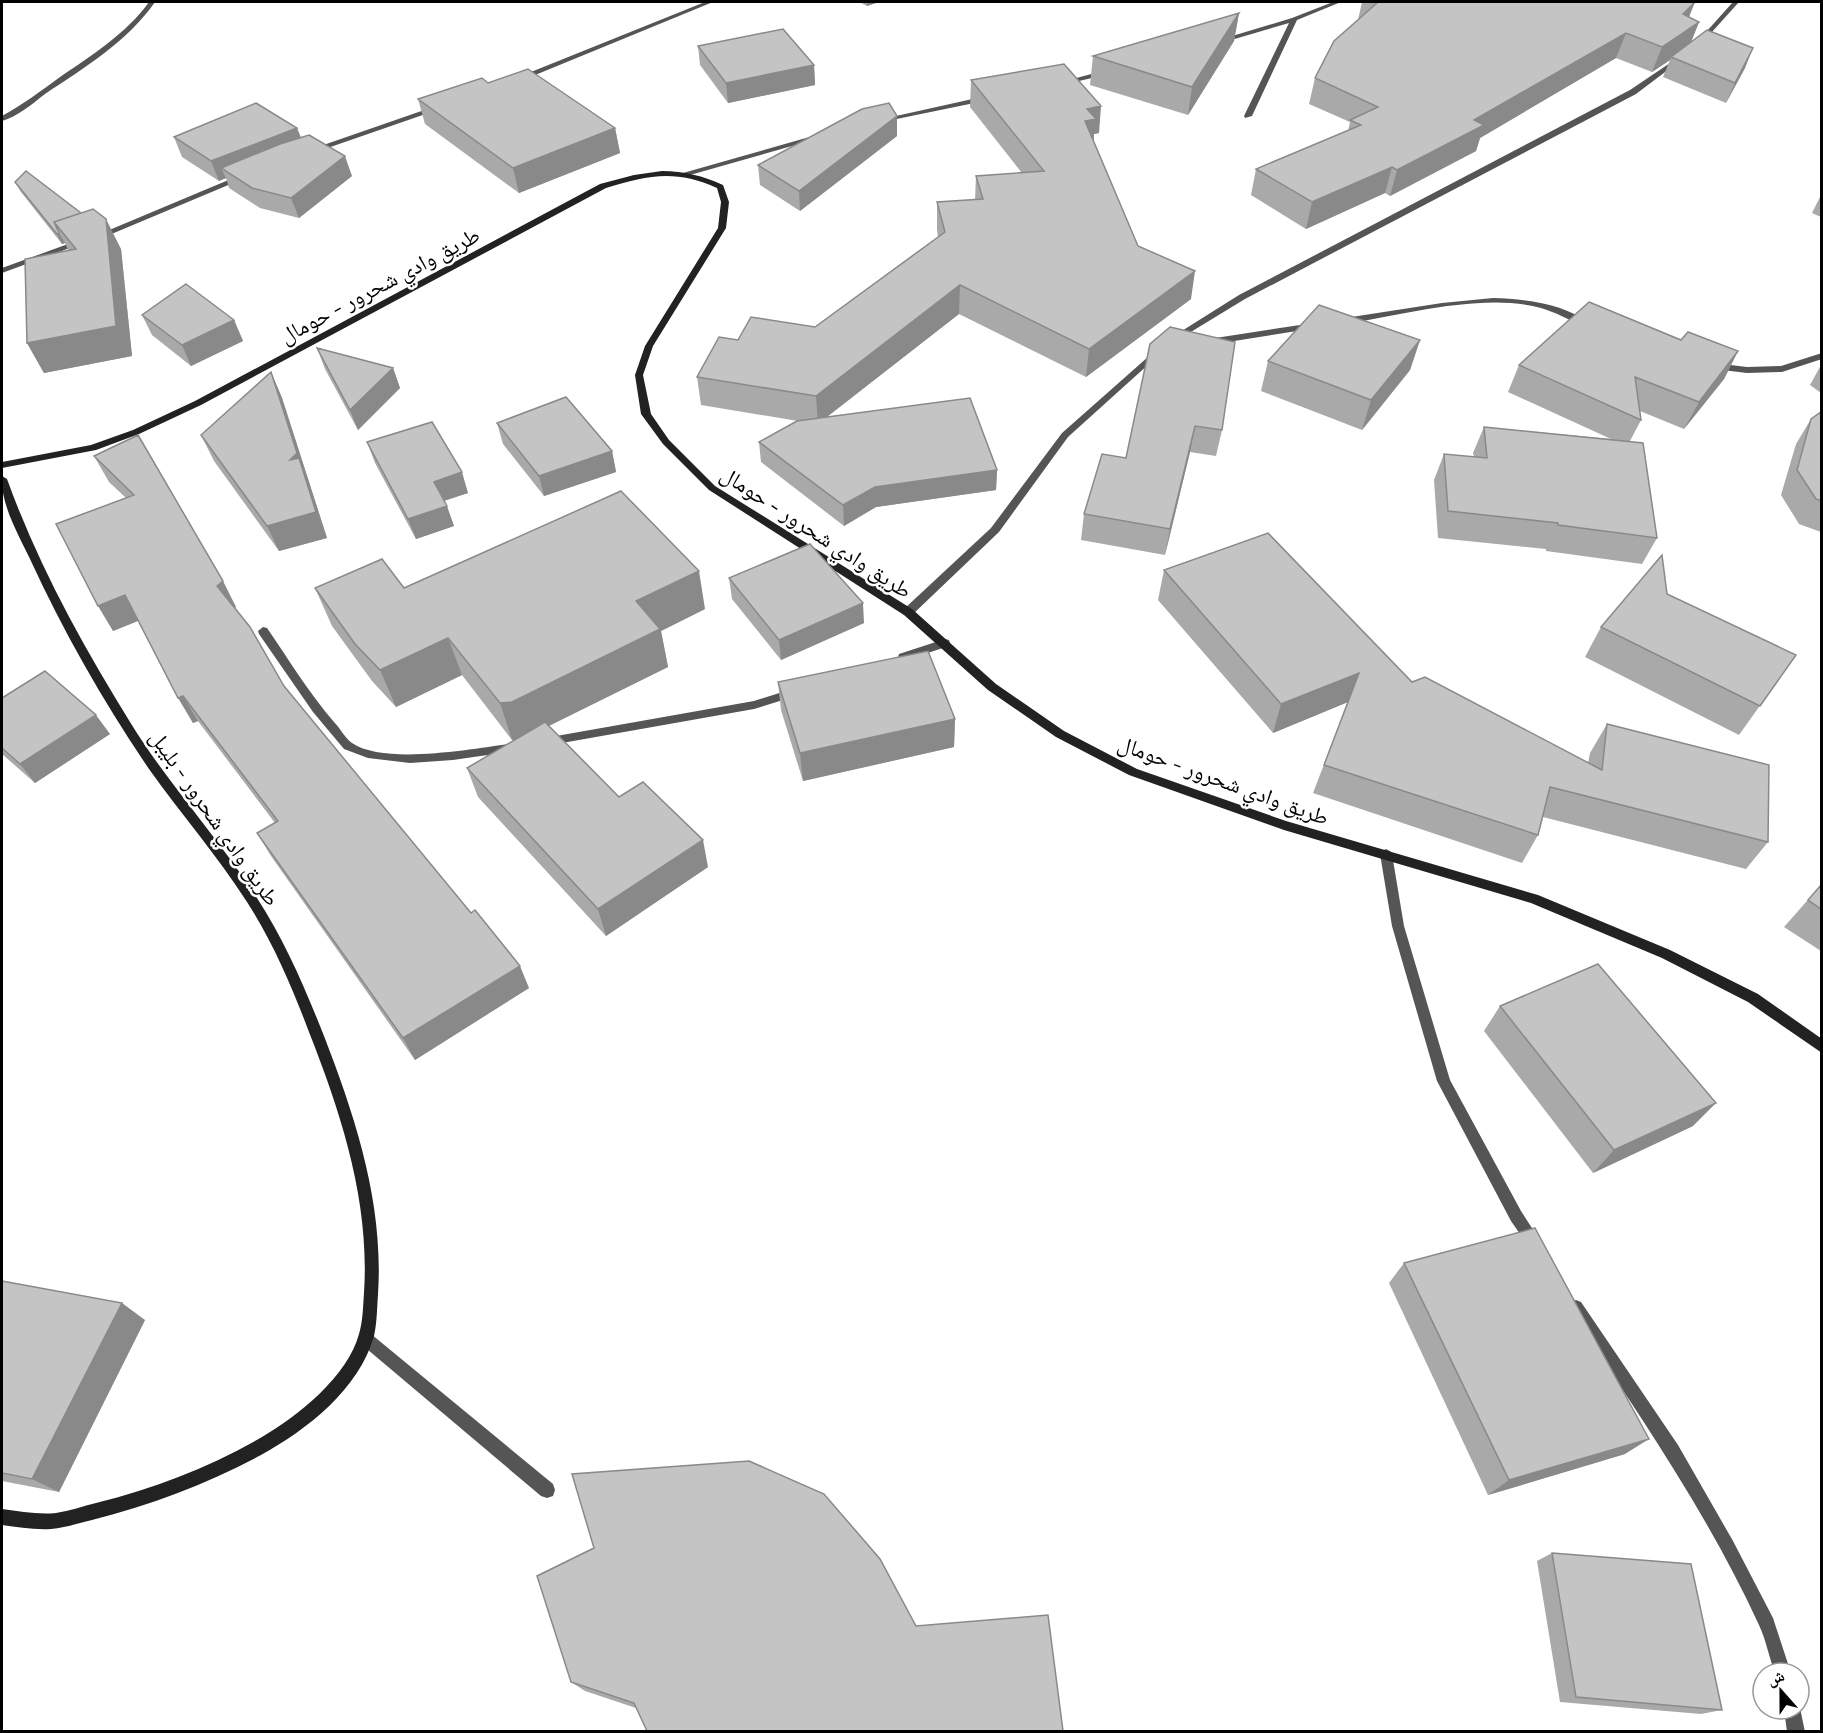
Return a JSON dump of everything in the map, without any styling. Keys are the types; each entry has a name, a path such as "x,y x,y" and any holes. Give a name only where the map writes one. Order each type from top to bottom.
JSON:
{"main road":[{"name":"طريق وادي شحرور - حومال","path":"2,465 93,448 136,432 198,403 603,186 641,174 687,173 703,177 720,186 725,202 722,228 649,346 639,375 646,414 666,442 712,488 908,612 992,687 1060,734 1133,772 1284,825 1534,899 1666,954 1754,998 1821,1047"},
{"name":"طريق وادي شحرور - بليبل","path":"2,479 15,518 63,615 128,726 171,792 243,885 291,970 335,1081 362,1171 373,1239 373,1281 366,1339 345,1376 312,1412 269,1442 228,1465 136,1502 51,1521 2,1517"}],"street":[{"path":"2,119 18,110 122,34 149,9 152,2"},
{"path":"507,83 710,2"},
{"path":"1209,44 1294,19 1338,2"},
{"path":"908,612 995,530 1065,435 1107,395 1172,340 1242,297 1633,92 1692,50 1736,2"},
{"path":"1248,116 1294,19"},
{"path":"1049,86 1118,69"},
{"path":"878,121 997,96"},
{"path":"305,153 441,107"},
{"path":"687,173 822,136"},
{"path":"2,271 102,235 251,174"},
{"path":"1336,323 1467,302 1511,301 1540,305 1600,330"},
{"path":"1172,340 1191,343 1324,325"},
{"path":"1706,364 1747,370 1782,369 1821,356"},
{"path":"263,631 317,709 348,746 381,757 414,759 533,744 754,705 811,687"},
{"path":"889,662 945,644"},
{"path":"1386,854 1398,926 1444,1082 1516,1216 1541,1253"},
{"path":"1565,1290 1672,1451 1727,1547 1767,1624 1779,1661"},
{"path":"366,1339 548,1490"}],"building":[{"path":"1373,2 1695,2 1683,14 1699,22 1662,47 1626,33 1474,120 1484,125 1397,170 1392,167 1312,202 1256,169 1361,125 1350,120 1378,107 1315,78 1334,41 1377,3"},
{"path":"1239,13 1192,87 1093,56"},
{"path":"783,29 814,65 726,83 698,46"},
{"path":"1707,30 1753,48 1735,83 1671,57"},
{"path":"1064,64 1101,106 1087,109 1096,119 1085,121 1138,246 1195,271 1089,349 960,285 816,396 697,377 719,337 738,340 751,317 815,327 945,232 937,202 983,199 976,176 1044,171 971,80"},
{"path":"528,69 615,128 513,168 418,99 482,78 488,83"},
{"path":"256,103 297,128 211,161 174,137"},
{"path":"889,103 897,116 799,191 758,165 862,109"},
{"path":"309,135 345,156 291,198 252,188 221,168 280,144"},
{"path":"26,171 81,213 54,222 59,233 57,234 15,182"},
{"path":"93,209 106,219 116,326 27,343 25,259 76,249 54,222"},
{"path":"186,284 234,320 182,345 142,315"},
{"path":"1589,302 1681,340 1688,332 1738,351 1699,402 1635,377 1641,420 1519,365"},
{"path":"1319,305 1420,340 1371,400 1268,361"},
{"path":"1170,327 1235,342 1222,430 1195,426 1170,529 1084,514 1102,454 1126,458 1150,344"},
{"path":"317,348 393,368 350,410"},
{"path":"271,372 297,453 290,460 299,458 316,512 267,526 201,435"},
{"path":"566,397 612,451 539,476 497,423"},
{"path":"970,398 997,470 875,487 843,505 759,442 797,421"},
{"path":"1821,412 1821,501 1816,499 1797,470 1811,419"},
{"path":"432,422 462,472 434,482 447,506 408,519 367,442"},
{"path":"1484,427 1643,443 1657,538 1558,525 1558,523 1448,511 1444,454 1487,458"},
{"path":"138,435 223,581 217,586 250,627 284,686 471,913 475,910 520,966 403,1038 257,833 278,821 183,696 178,698 125,595 98,606 56,524 134,495 94,456"},
{"path":"621,491 699,571 636,601 660,629 512,702 500,703 448,638 380,670 355,644 315,588 382,559 404,588"},
{"path":"1268,533 1412,682 1425,677 1602,770 1607,724 1769,765 1768,842 1550,787 1538,835 1324,765 1359,673 1281,704 1164,570"},
{"path":"810,544 863,603 779,640 729,578"},
{"path":"1662,555 1667,594 1796,655 1760,706 1601,627"},
{"path":"928,651 955,719 800,753 778,682"},
{"path":"45,671 96,715 20,764 2,748 2,698"},
{"path":"545,722 619,797 643,782 703,840 598,909 467,768"},
{"path":"1821,885 1821,909 1808,900"},
{"path":"1598,964 1716,1103 1614,1150 1500,1006"},
{"path":"1535,1228 1649,1439 1509,1480 1404,1263"},
{"path":"2,1281 122,1303 32,1479 2,1473"},
{"path":"749,1461 824,1494 880,1559 916,1626 1048,1615 1063,1731 647,1731 634,1703 571,1682 537,1576 594,1548 572,1474"},
{"path":"1552,1553 1691,1564 1722,1710 1576,1697"}]}
